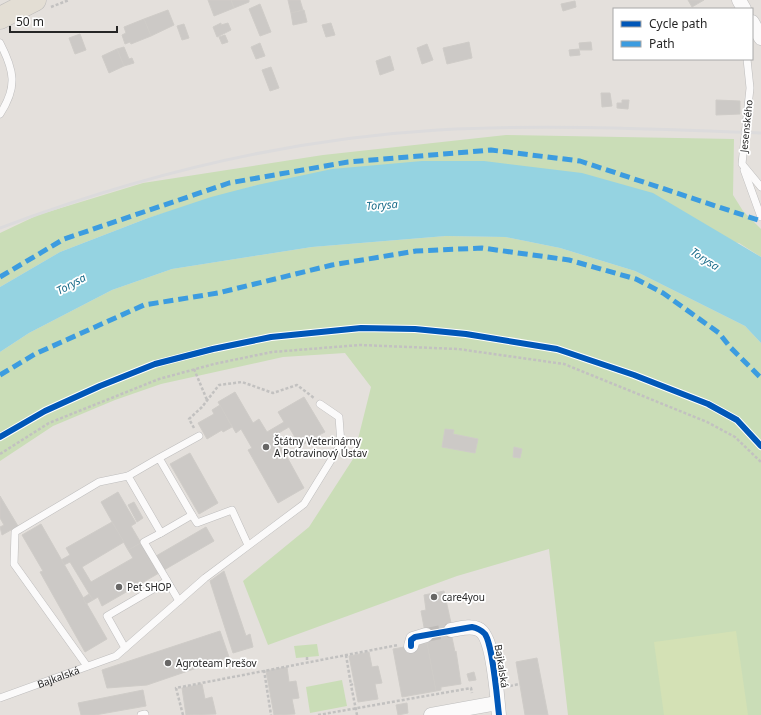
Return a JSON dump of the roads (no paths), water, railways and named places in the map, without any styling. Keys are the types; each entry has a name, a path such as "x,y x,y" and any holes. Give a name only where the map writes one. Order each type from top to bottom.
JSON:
{"main road":[{"path":"0,18 35,0"}],"street":[{"path":"753,24 761,38"},
{"name":"Bajkalská","path":"431,715 497,703 490,650 486,636 480,629 472,627 451,630"},
{"path":"410,644 415,637 426,635"}],"lane":[{"path":"0,44 12,71 12,87 0,114"},
{"name":"Jesenského","path":"747,60 750,88 742,164 761,187"},
{"path":"742,164 761,217"},
{"path":"167,581 107,616 125,648 205,578 304,504 341,444 339,417 320,404"},
{"path":"87,666 14,564 15,532 99,482 128,476 198,436"},
{"path":"159,458 197,523 232,510 248,545"},
{"path":"128,476 161,533"},
{"path":"179,601 144,542 192,515"},
{"name":"Bajkalská","path":"0,698 116,656 125,648"}],"water":[{"name":"Torysa","path":"422,161 484,161 582,173 653,193 761,257 761,343 745,326 635,271 560,248 505,237 446,236 312,247 172,269 112,290 29,333 0,352 0,287 60,252 148,218 211,197 257,185 332,169"}],"tunnel":[{"path":"426,635 451,630"}],"railway":[{"path":"0,228 106,192 215,162 270,151 382,135 438,130 519,127 761,133"}],"place":[{"name":"Štátny Veterinárny A Potravinový Ústav","path":"266,447"},
{"name":"Pet SHOP","path":"119,587"},
{"name":"care4you","path":"434,597"},
{"name":"Agroteam Prešov","path":"168,663"}]}
